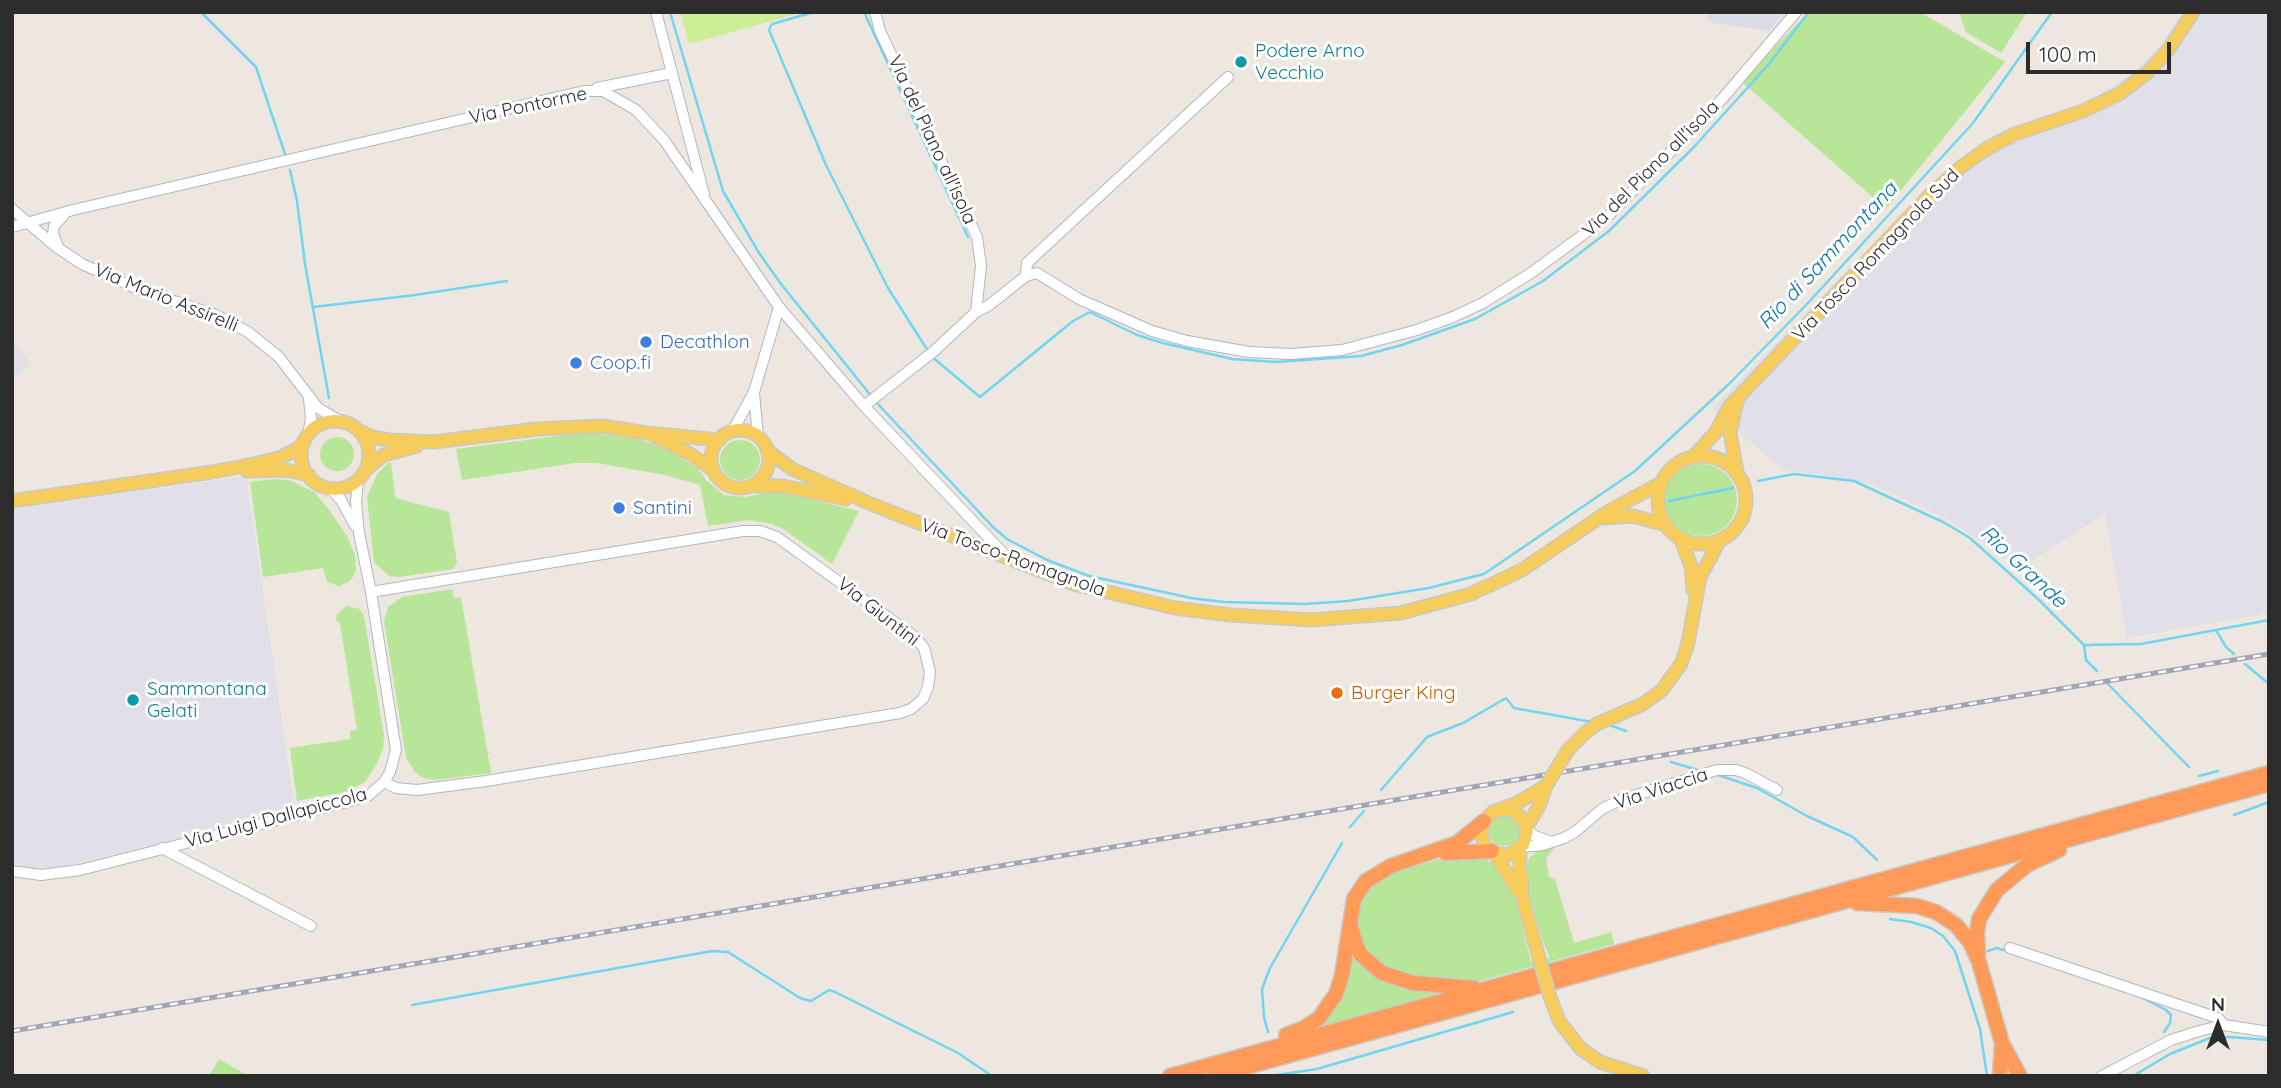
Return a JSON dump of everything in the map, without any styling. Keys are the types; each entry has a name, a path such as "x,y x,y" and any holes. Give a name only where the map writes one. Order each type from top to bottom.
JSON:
{"highway":[{"path":"1170,1076 2269,773"},
{"path":"1214,1076 2269,784"},
{"path":"1244,1055 1304,1028 1326,1010 1340,985 1354,899 1366,881 1380,871 1457,843 1484,821"},
{"path":"1979,962 1979,919 1997,890 2026,865 2115,826"},
{"path":"1420,858 1462,852 1493,852"},
{"path":"1838,903 1903,904 1936,912 1956,925 1965,934 1979,962 2002,1043 2020,1076"},
{"path":"1350,922 1361,955 1382,973 1427,986 1485,989"},
{"path":"2000,1076 2002,1043"}],"main road":[{"name":"Via Tosco Romagnola Sud","path":"1693,457 1711,438 1726,412 1738,398 1931,194 1961,167 1986,149 2015,134 2083,111 2119,94 2147,74 2169,49 2193,12"},
{"path":"1737,472 1715,458 1693,457 1671,469 1661,483 1659,506 1666,525 1679,537 1705,544 1720,540 1736,528 1744,515 1746,493 1737,472 1730,433 1738,398"},
{"path":"12,500 212,472 282,457 299,448 323,423 340,421 372,437 389,440 434,442"},
{"path":"306,438 302,459 309,475 322,486 330,488 340,488 362,476 372,462 384,455 434,442 582,426 624,428 719,440"},
{"path":"360,431 369,450 362,476"},
{"path":"712,469 713,450 719,440 732,432 743,431 758,437 767,450 792,469 871,504"},
{"path":"647,433 690,454 712,469 724,484 742,488 783,486 871,504"},
{"path":"751,486 765,474 768,465 767,450"},
{"path":"212,472 286,470 309,475"},
{"name":"Via Tosco-Romagnola","path":"871,504 1074,584 1147,603 1231,615 1312,621 1423,609 1471,594 1522,570 1595,520 1661,483"},
{"name":"Via Tosco-Romagnola","path":"1595,520 1633,516 1666,525"},
{"path":"1679,537 1691,566 1693,608"},
{"path":"1643,1076 1600,1062 1581,1049 1559,1021 1523,900 1521,848 1546,786 1568,750 1597,724 1643,704 1662,690 1681,664 1688,643 1700,577 1720,540"},
{"path":"1523,900 1511,877 1482,838 1484,821 1490,814 1546,786"},
{"path":"1502,810 1517,813 1527,829"},
{"path":"1493,852 1508,855 1521,848"}],"street":[{"path":"656,12 706,201"},
{"name":"Via del Piano all'isola","path":"875,12 880,32 977,237 981,266 976,312"},
{"name":"Via del Piano all'isola","path":"1026,276 1037,274 1045,277 1079,299 1152,331 1187,341 1250,352 1291,354 1342,350 1429,326 1454,317 1507,288 1568,248 1607,217 1723,98 1796,12"},
{"path":"584,91 672,73"},
{"path":"871,401 933,352 976,312 988,306 1026,276 1027,263 1228,77"},
{"name":"Via Pontorme","path":"12,227 584,91 603,91 636,110 664,140 779,307 871,401 1007,557"},
{"name":"Via Mario Assirelli","path":"12,209 61,250 110,278 232,323 279,356 318,408 340,421"},
{"path":"61,250 55,240 54,226 68,212"},
{"path":"732,432 754,392 779,307"},
{"path":"754,392 758,437"},
{"path":"306,438 312,419 309,398"},
{"name":"Via Luigi Dallapiccola","path":"162,848 351,801 369,795 384,782 394,762 396,750 359,533 356,503 362,476"},
{"name":"Via Luigi Dallapiccola","path":"330,488 341,500 359,533"},
{"name":"Via Giuntini","path":"371,592 743,531 760,531 777,537 914,636 924,648 930,672 923,699 911,709 900,713 472,783 417,790 396,788 384,782"},
{"name":"Via Viaccia","path":"1521,848 1552,842 1574,832 1602,809 1620,800 1717,770 1745,773 1777,790"},
{"path":"1527,829 1552,842"},
{"path":"12,870 31,875 62,873 162,848 311,926"},
{"path":"2010,948 2218,1018 2224,1025"},
{"path":"2102,1076 2171,1040 2224,1025 2269,1032"}],"shaded area":[{"path":"1708,12 1785,12 1769,31 1713,23 1706,19"},
{"path":"2182,12 2269,12 2269,613 2127,638 2105,513 2021,568 1947,519 1881,488 1836,477 1783,470 1712,409 1937,178 1984,142 2086,103 2131,74 2159,47"},
{"path":"12,340 31,364 12,379"},
{"name":"Sammontana Gelati","path":"246,476 294,805 150,846 56,868 33,868 12,863 12,509"}],"green space":[{"path":"680,12 803,12 689,44"},
{"path":"1808,12 1920,12 2005,62 1886,209 1742,82"},
{"path":"1959,12 2027,12 2001,53 1966,32"},
{"path":"581,433 642,440 668,450 698,469 707,481 724,495 745,497 785,493 859,511 832,564 785,530 772,524 749,520 708,526 700,485 665,475 597,463 575,463 462,480 456,449"},
{"path":"337,437 349,442 354,454 349,466 337,471 325,466 320,454 325,442"},
{"path":"740,440 748,441 754,446 759,452 759,468 754,474 748,479 740,480 732,479 726,474 721,468 720,460 721,452 726,446 732,441"},
{"path":"391,462 395,498 449,512 457,563 453,569 399,577 389,576 374,562 367,497 377,474"},
{"path":"1708,464 1727,474 1735,486 1735,514 1727,526 1715,534 1694,536 1675,526 1667,514 1665,493 1675,474 1687,466"},
{"path":"289,480 314,492 330,511 347,536 355,555 356,570 348,582 339,586 327,582 323,568 263,577 250,482"},
{"path":"452,589 454,598 461,597 491,773 436,780 423,778 415,772 406,758 384,621 388,607 402,597"},
{"path":"347,606 360,609 364,616 384,735 383,749 365,782 346,792 297,801 290,748 350,739 350,731 357,730 340,623 336,620 337,614"},
{"path":"1504,816 1515,820 1519,831 1515,842 1504,846 1493,842 1489,831 1493,820"},
{"path":"1556,846 1546,858 1549,877 1555,879 1574,943 1611,932 1614,944 1476,982 1431,983 1380,968 1357,939 1362,897 1384,876 1440,859 1470,856 1485,859 1496,866 1514,893 1531,962 1550,958 1525,880 1529,858 1537,851"},
{"path":"1350,950 1367,967 1441,994 1313,1030"},
{"path":"219,1059 249,1076 209,1076"}],"waterway":[{"path":"201,12 256,67 285,154"},
{"path":"670,12 723,191 759,253 781,284 872,397"},
{"path":"814,12 772,24 769,30 826,165 888,288 928,351"},
{"path":"864,12 968,237"},
{"path":"931,356 980,397 1073,321 1090,312 1137,335 1163,343 1232,359 1276,362 1361,356 1402,345 1475,319 1543,281 1609,231 1694,147 1768,65 1809,12"},
{"name":"Rio di Sammontana","path":"876,402 1007,539 1047,560 1089,576 1191,598 1224,602 1305,604 1348,601 1429,588 1484,574 1635,471 1730,383 1808,303 1973,123 2052,12"},
{"path":"290,170 329,398"},
{"path":"313,307 507,281"},
{"name":"Rio Grande","path":"1758,481 1794,474 1854,481 1945,523 1970,538 2084,645 2141,644 2269,620"},
{"name":"Rio Grande","path":"1669,501 1733,488"},
{"path":"2216,630 2226,647 2234,654"},
{"path":"2084,645 2086,660 2097,671"},
{"path":"2245,664 2269,684"},
{"path":"2106,682 2189,767"},
{"path":"1381,790 1427,737 1463,723 1506,698 1514,708 1592,722"},
{"path":"1609,725 1626,731"},
{"path":"1671,762 1701,771"},
{"path":"2199,776 2218,771"},
{"path":"1718,775 1757,788 1807,816 1853,837 1877,860"},
{"path":"2234,815 2269,802"},
{"path":"1350,827 1364,811"},
{"path":"1268,1032 1262,989 1270,968 1342,843"},
{"path":"1890,919 1931,928 1943,936 1955,951 1980,1029 1987,1076"},
{"path":"1988,951 1997,948 2007,951"},
{"path":"412,1005 712,951 728,952 800,998 811,1001 829,990 835,992 958,1053 992,1076"},
{"path":"2139,996 2171,1015 2170,1023 2164,1032"},
{"path":"1270,1076 1317,1069 1513,1012"},
{"path":"2133,1076 2170,1054 2210,1038 2269,1040"}],"railway":[{"path":"12,1031 2269,654"}],"place":[{"name":"Podere Arno Vecchio","path":"1241,62"},
{"name":"Decathlon","path":"646,342"},
{"name":"Coop.fi","path":"576,363"},
{"name":"Santini","path":"619,508"},
{"name":"Burger King","path":"1337,693"},
{"name":"Sammontana Gelati","path":"133,700"}]}
